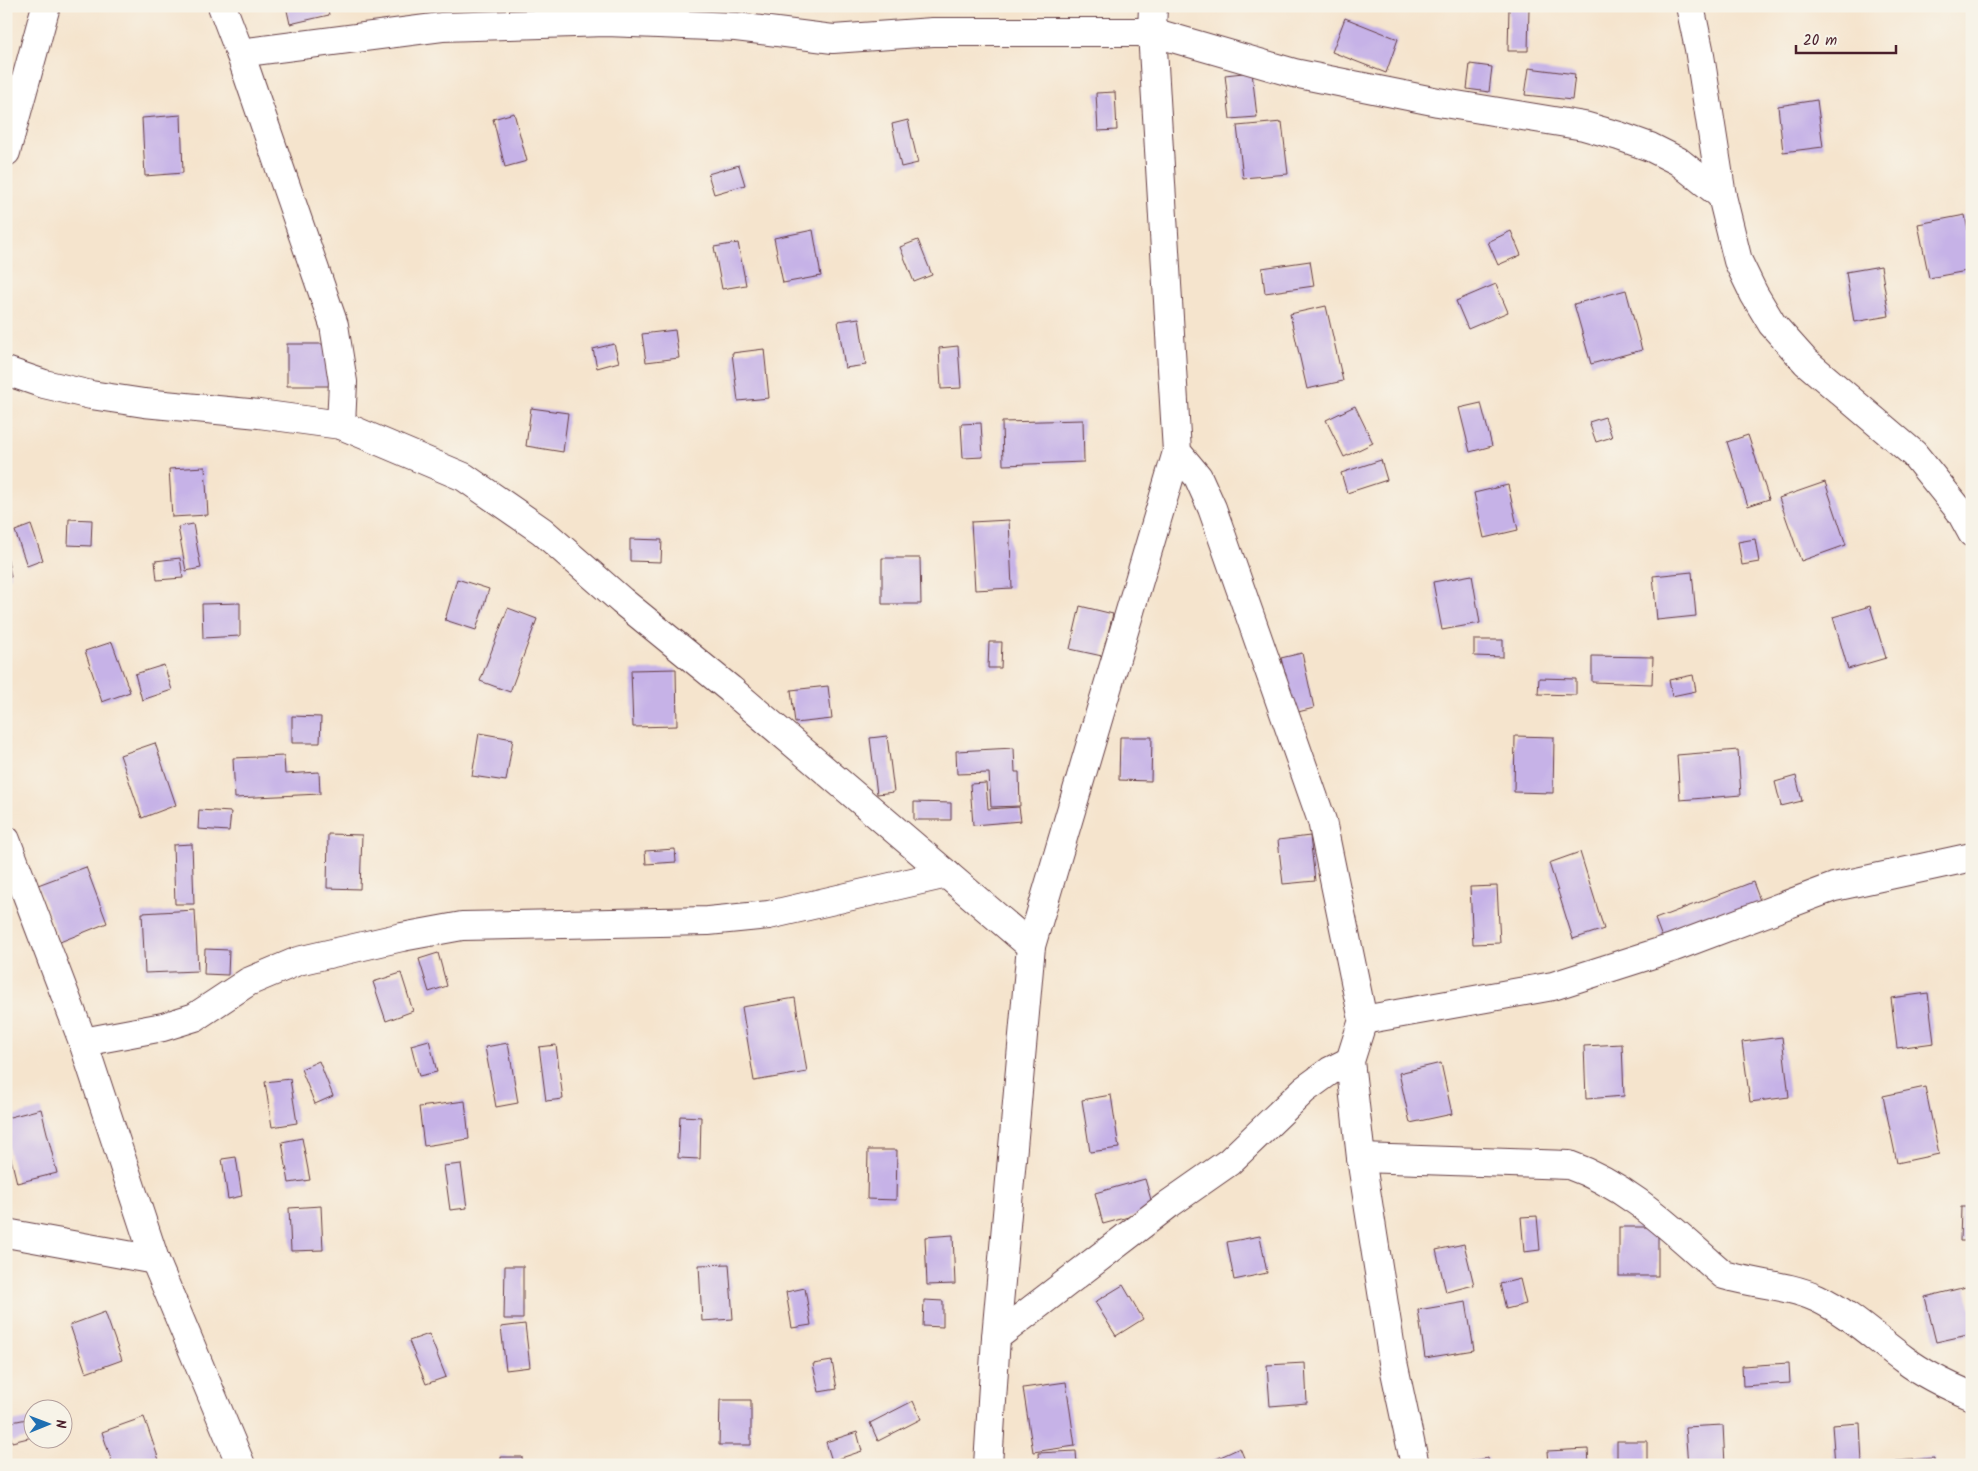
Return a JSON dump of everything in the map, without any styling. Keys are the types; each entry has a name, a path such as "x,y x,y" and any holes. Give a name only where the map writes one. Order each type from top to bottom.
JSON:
{"street":[{"path":"6,152 46,6"},
{"path":"222,6 240,52 334,325 343,382 341,425"},
{"path":"1690,6 1699,49 1722,196 1738,261 1754,294 1772,324 1806,362 1914,454 1960,511 1972,533"},
{"path":"240,52 442,27 606,22 736,27 833,40 1152,19 1294,73 1438,102 1584,126 1619,136 1650,147 1678,161 1722,196"},
{"path":"988,1465 996,1337 1031,946 1177,452 1152,19"},
{"path":"6,371 44,384 91,396 341,425 464,477 542,531 622,601 730,689 1031,946"},
{"path":"1177,452 1198,478 1212,508 1322,821 1363,1020 1350,1061 1360,1158 1393,1362 1415,1465"},
{"path":"6,840 82,1042 155,1260 242,1465"},
{"path":"1363,1020 1553,986 1672,948 1834,887 1972,857"},
{"path":"82,1042 163,1027 195,1017 248,982 298,961 402,937 462,926 708,921 769,915 947,874"},
{"path":"996,1337 1169,1204 1229,1162 1304,1090 1330,1071 1350,1061"},
{"path":"1360,1158 1569,1165 1587,1171 1627,1193 1724,1275 1740,1280 1788,1288 1817,1298 1857,1324 1906,1361 1943,1384 1972,1396"},
{"path":"6,1233 155,1260"}],"building":[{"path":"286,6 327,6 329,15 290,24"},
{"path":"1509,7 1529,8 1528,51 1508,51"},
{"path":"1345,18 1398,39 1386,73 1332,52"},
{"path":"1470,64 1492,67 1489,92 1467,89"},
{"path":"1529,68 1575,74 1572,100 1525,95"},
{"path":"1252,72 1257,117 1230,119 1225,75"},
{"path":"1115,92 1117,130 1098,131 1096,93"},
{"path":"1817,100 1823,147 1783,152 1778,106"},
{"path":"514,113 527,161 505,167 493,119"},
{"path":"181,115 183,173 145,176 142,118"},
{"path":"908,120 918,163 901,167 892,124"},
{"path":"1282,122 1288,174 1243,178 1237,126"},
{"path":"739,165 745,185 714,194 708,174"},
{"path":"1965,215 1972,251 1972,270 1929,278 1918,224"},
{"path":"813,230 821,276 783,283 774,238"},
{"path":"1511,231 1521,255 1498,265 1488,242"},
{"path":"918,240 932,275 914,282 900,247"},
{"path":"738,243 746,285 722,289 714,247"},
{"path":"1310,261 1314,286 1265,293 1262,268"},
{"path":"1881,266 1889,316 1854,322 1846,272"},
{"path":"1496,284 1508,312 1468,329 1456,301"},
{"path":"1626,290 1642,350 1591,364 1574,304"},
{"path":"1326,306 1343,381 1307,389 1290,314"},
{"path":"859,318 866,365 845,368 838,321"},
{"path":"675,330 679,358 646,362 642,334"},
{"path":"287,344 331,344 331,386 287,386"},
{"path":"614,344 619,362 597,368 593,349"},
{"path":"958,346 961,388 941,389 939,348"},
{"path":"764,349 769,398 738,401 732,353"},
{"path":"1481,403 1492,446 1470,452 1459,408"},
{"path":"1355,406 1373,443 1344,457 1326,420"},
{"path":"531,408 568,413 563,452 526,446"},
{"path":"1605,417 1612,437 1596,442 1589,422"},
{"path":"1083,420 1084,462 1003,465 1002,422"},
{"path":"981,423 983,457 963,458 961,424"},
{"path":"1748,435 1769,499 1748,506 1727,442"},
{"path":"1381,460 1387,480 1347,493 1341,473"},
{"path":"205,467 208,515 172,517 169,469"},
{"path":"1825,482 1846,545 1801,561 1779,498"},
{"path":"1508,485 1518,530 1484,538 1474,493"},
{"path":"69,519 92,520 91,546 68,545"},
{"path":"1009,520 1012,588 975,590 971,522"},
{"path":"193,524 201,568 186,571 178,527"},
{"path":"31,525 43,560 27,566 15,531"},
{"path":"630,539 662,540 661,562 630,561"},
{"path":"1755,539 1759,562 1742,565 1738,542"},
{"path":"6,550 11,577 6,578"},
{"path":"180,558 183,578 157,580 155,561"},
{"path":"882,558 920,558 921,604 882,604"},
{"path":"1692,572 1696,616 1657,620 1653,576"},
{"path":"1472,575 1480,623 1442,630 1433,582"},
{"path":"457,579 489,589 476,630 445,620"},
{"path":"240,603 240,636 203,638 202,604"},
{"path":"1080,606 1113,614 1102,656 1070,649"},
{"path":"1870,606 1886,658 1848,669 1833,617"},
{"path":"508,608 537,619 510,692 480,681"},
{"path":"1474,640 1503,640 1503,657 1474,656"},
{"path":"112,642 130,692 102,702 85,651"},
{"path":"989,642 1002,642 1001,668 988,668"},
{"path":"1302,653 1314,708 1294,713 1281,658"},
{"path":"1592,656 1653,657 1652,684 1592,682"},
{"path":"164,665 172,690 142,700 135,674"},
{"path":"676,669 677,726 633,727 631,670"},
{"path":"1693,675 1696,691 1672,696 1669,680"},
{"path":"1539,678 1576,679 1576,695 1538,694"},
{"path":"828,686 832,719 795,723 791,690"},
{"path":"292,716 321,717 320,743 292,743"},
{"path":"479,733 513,739 506,781 472,776"},
{"path":"887,736 894,792 877,794 870,738"},
{"path":"1515,736 1554,737 1553,793 1514,792"},
{"path":"1120,737 1152,737 1151,781 1119,780"},
{"path":"155,743 176,805 142,818 120,755"},
{"path":"1014,748 1015,772 1019,772 1020,806 991,807 989,773 957,774 956,751"},
{"path":"1738,750 1741,795 1680,800 1677,755"},
{"path":"284,756 285,774 319,772 320,794 235,798 233,758"},
{"path":"1796,776 1802,801 1781,806 1775,782"},
{"path":"986,783 988,809 1019,807 1021,821 973,825 970,784"},
{"path":"914,802 951,803 951,820 914,820"},
{"path":"199,810 231,812 229,831 198,829"},
{"path":"328,834 362,835 360,889 327,888"},
{"path":"1310,836 1315,881 1283,884 1278,840"},
{"path":"192,844 194,904 175,904 173,845"},
{"path":"675,849 676,862 646,864 645,851"},
{"path":"1580,852 1604,929 1573,939 1549,863"},
{"path":"86,867 107,923 60,942 38,885"},
{"path":"1753,882 1761,903 1663,940 1655,919"},
{"path":"1497,886 1500,943 1473,944 1470,887"},
{"path":"195,910 198,971 145,973 142,913"},
{"path":"205,949 229,950 228,975 204,974"},
{"path":"438,953 447,986 429,992 419,959"},
{"path":"401,973 413,1011 386,1021 373,982"},
{"path":"1928,993 1934,1043 1897,1048 1891,998"},
{"path":"795,998 807,1072 754,1081 742,1007"},
{"path":"1782,1037 1789,1097 1750,1102 1742,1042"},
{"path":"429,1040 437,1072 419,1076 411,1045"},
{"path":"508,1043 518,1103 496,1107 485,1047"},
{"path":"1622,1044 1624,1096 1586,1099 1584,1046"},
{"path":"556,1045 563,1099 546,1101 539,1047"},
{"path":"319,1061 333,1096 315,1104 301,1069"},
{"path":"1441,1063 1452,1114 1410,1123 1399,1073"},
{"path":"290,1079 297,1123 272,1127 265,1082"},
{"path":"1925,1087 1939,1154 1897,1163 1883,1096"},
{"path":"1111,1095 1119,1148 1090,1152 1082,1100"},
{"path":"465,1101 469,1139 424,1146 419,1107"},
{"path":"41,1109 57,1173 17,1183 6,1138 6,1118"},
{"path":"680,1116 701,1117 700,1159 678,1158"},
{"path":"302,1138 310,1180 289,1183 282,1142"},
{"path":"868,1150 897,1150 896,1200 867,1199"},
{"path":"236,1157 242,1196 228,1199 222,1159"},
{"path":"461,1164 467,1208 450,1210 444,1166"},
{"path":"1145,1179 1154,1210 1103,1224 1095,1193"},
{"path":"321,1206 323,1250 291,1251 289,1208"},
{"path":"1961,1207 1972,1207 1972,1241 1960,1241"},
{"path":"1537,1216 1540,1250 1524,1252 1521,1217"},
{"path":"1619,1227 1658,1227 1658,1276 1619,1276"},
{"path":"953,1235 955,1284 927,1285 925,1237"},
{"path":"1260,1236 1267,1273 1234,1280 1227,1242"},
{"path":"1464,1244 1474,1285 1446,1292 1436,1250"},
{"path":"729,1264 733,1319 702,1321 699,1265"},
{"path":"505,1266 523,1266 523,1319 504,1319"},
{"path":"1520,1279 1526,1304 1506,1309 1500,1284"},
{"path":"1123,1285 1143,1319 1116,1336 1095,1302"},
{"path":"1966,1287 1972,1310 1972,1334 1936,1342 1925,1297"},
{"path":"805,1288 811,1325 792,1328 786,1292"},
{"path":"924,1300 943,1301 943,1327 923,1326"},
{"path":"1466,1302 1474,1350 1425,1358 1418,1310"},
{"path":"105,1312 122,1360 86,1373 70,1325"},
{"path":"525,1324 530,1367 506,1370 501,1327"},
{"path":"429,1334 446,1377 426,1384 409,1341"},
{"path":"832,1361 837,1389 819,1392 813,1364"},
{"path":"1305,1363 1307,1403 1270,1406 1267,1365"},
{"path":"1789,1363 1790,1383 1743,1386 1742,1366"},
{"path":"1066,1382 1075,1446 1033,1452 1023,1388"},
{"path":"720,1400 751,1400 751,1445 719,1445"},
{"path":"913,1401 921,1419 878,1441 870,1423"},
{"path":"144,1417 159,1460 144,1465 113,1465 102,1432"},
{"path":"22,1420 22,1440 12,1442 7,1423"},
{"path":"1860,1423 1862,1463 1835,1464 1832,1425"},
{"path":"1723,1425 1725,1465 1688,1465 1685,1427"},
{"path":"857,1432 862,1451 832,1461 826,1442"},
{"path":"1617,1441 1647,1441 1647,1465 1617,1465"},
{"path":"1240,1448 1247,1465 1203,1465"},
{"path":"1588,1449 1589,1465 1548,1465 1547,1451"},
{"path":"1076,1451 1077,1465 1039,1465 1038,1453"},
{"path":"501,1457 522,1457 523,1465 501,1465"},
{"path":"1488,1458 1489,1465 1460,1465 1460,1463"},
{"path":"1934,1458 1934,1465 1896,1465 1896,1461"},
{"path":"747,1461 747,1465 708,1465 708,1463"}]}
